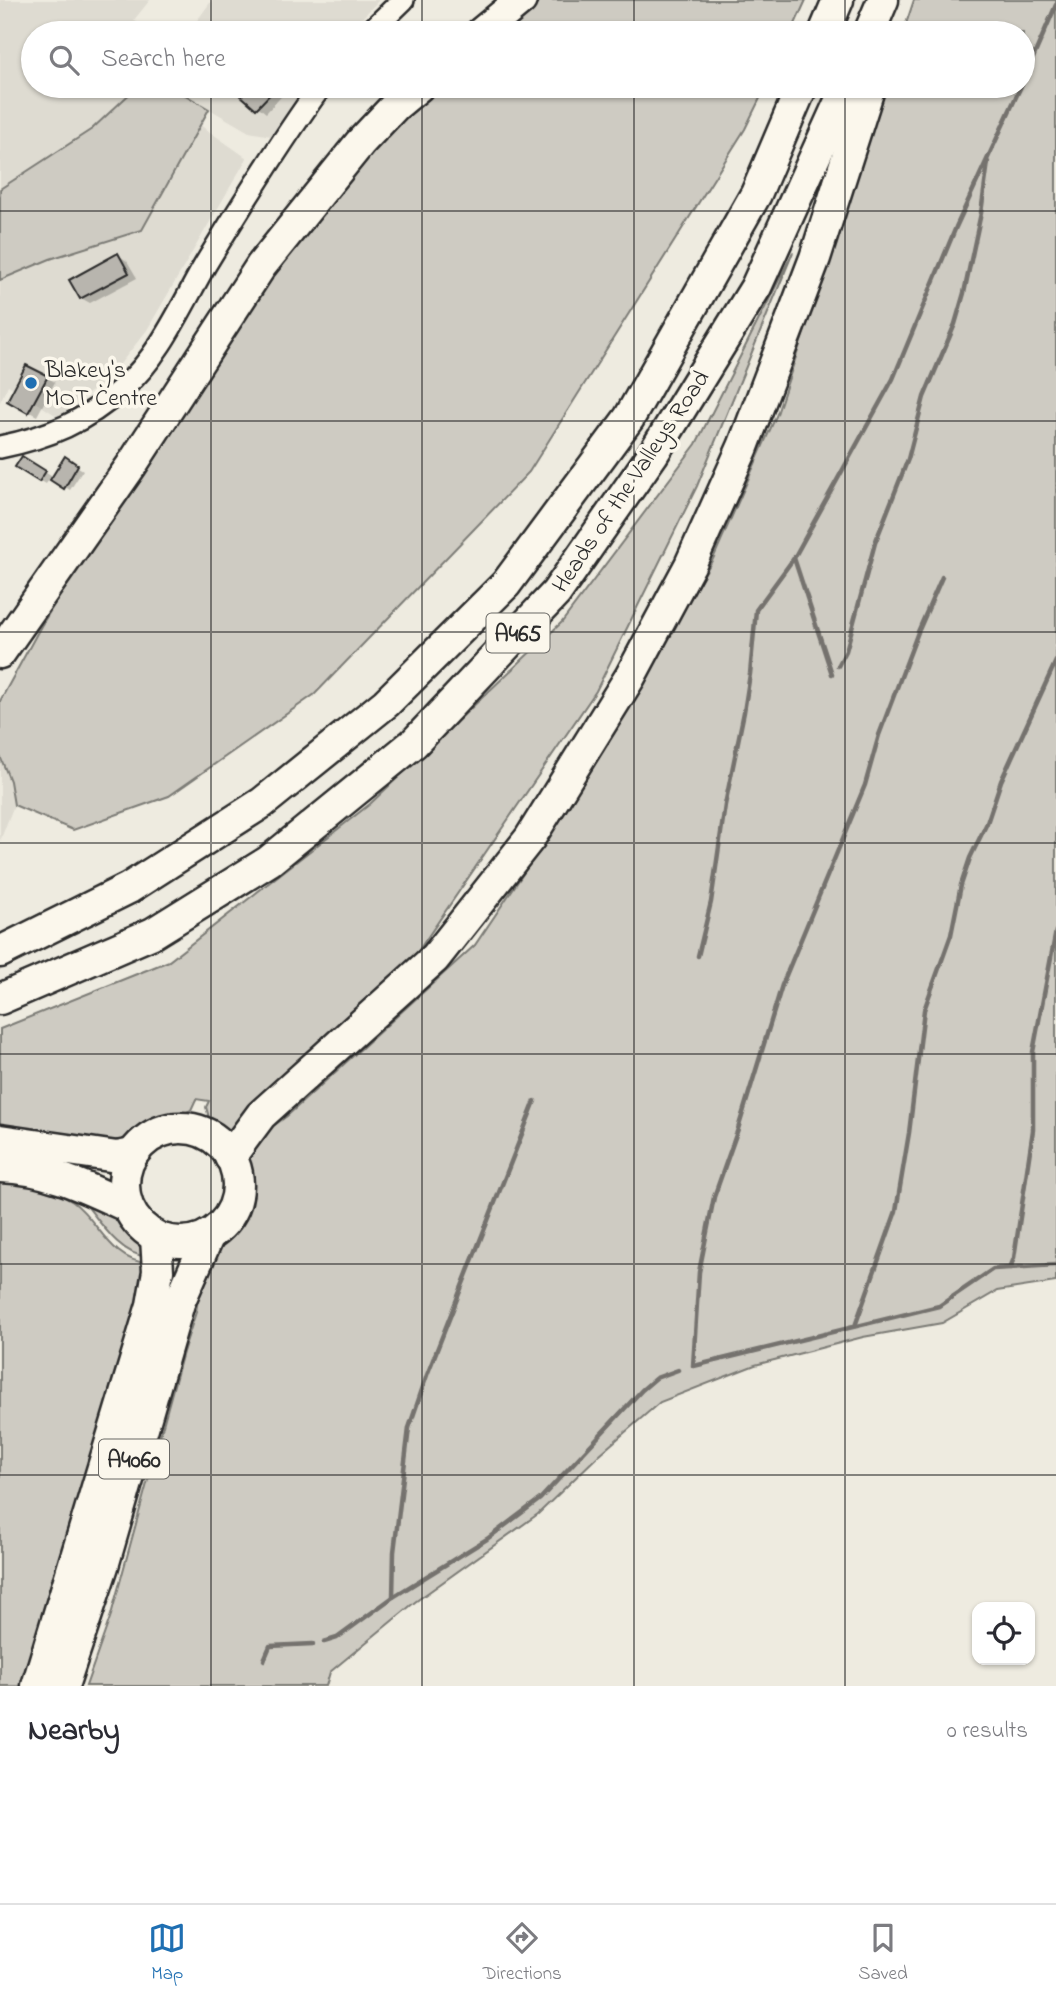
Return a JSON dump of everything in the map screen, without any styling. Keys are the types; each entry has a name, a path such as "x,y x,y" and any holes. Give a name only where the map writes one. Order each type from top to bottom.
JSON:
{"highway":[{"path":"496,21 521,0"},
{"path":"829,21 838,0"},
{"path":"874,21 883,0"},
{"path":"890,21 897,0"},
{"path":"0,653 131,466 261,266 360,143 405,98"},
{"name":"Heads of the Valleys Road","path":"0,952 129,888 262,803 386,702 506,584 629,418 756,194 797,98"},
{"name":"Heads of the Valleys Road","path":"0,999 153,933 269,860 414,743 556,593 653,454 756,287 842,98"},
{"path":"230,1157 261,1115 435,958 530,838 630,677 690,565 748,435 815,258 866,98"},
{"path":"180,1128 194,1129 221,1144 230,1157 237,1178 236,1200 226,1220 209,1235 192,1241 173,1242 156,1237 144,1229 128,1207 124,1194 124,1180 133,1154 153,1135 180,1128"},
{"path":"0,1140 117,1157 133,1154"},
{"path":"0,1167 20,1167 47,1173 78,1183 128,1207"},
{"name":"A4060","path":"63,1686 103,1566 179,1303 209,1235"},
{"name":"A4060","path":"37,1686 152,1305 158,1271 156,1237"}],"street":[{"path":"381,21 403,0"},
{"path":"0,447 39,439 82,419 125,387 152,357 264,168 313,98"}],"shaded area":[{"path":"0,0 150,0 135,21 21,21 21,98 125,98 92,129 0,189"},
{"path":"212,0 379,0 359,21 197,21"},
{"path":"536,0 806,0 796,21 509,21"},
{"path":"914,0 1056,0 1056,1282 997,1291 942,1323 863,1337 755,1365 660,1402 600,1454 538,1514 415,1602 330,1672 326,1686 86,1686 111,1615 196,1312 201,1278 247,1204 249,1152 261,1135 287,1116 475,945 562,816 713,559 777,414 882,98 1035,98 1035,21 907,21"},
{"path":"125,98 190,98 209,109 142,230 50,259 0,280 0,189 92,129"},
{"path":"191,98 299,98 271,136 249,132"},
{"path":"422,98 760,98 745,129 529,472 315,694 169,796 73,830 14,805 10,781 0,756 0,701 41,626 151,448 271,272 394,123"},
{"path":"200,125 247,158 147,330 109,378 57,416 8,385 0,402 0,280 50,259 142,230"},
{"path":"793,252 697,486 596,691 412,960 230,1136 210,1121 206,1107 209,1101 196,1099 191,1110 183,1114 157,1116 134,1131 126,1141 106,1146 0,1127 0,1029 169,961 370,804 562,622 696,444"},
{"path":"0,756 10,781 14,805 0,841"},
{"path":"0,1181 38,1187 73,1202 123,1255 147,1263 145,1278 23,1686 0,1686"},
{"path":"80,1197 122,1219 138,1235 148,1257 137,1255 118,1243"}],"building":[{"path":"244,98 267,98 256,109"},
{"path":"118,253 129,273 80,299 69,280"},
{"name":"Blakey's MOT Centre","path":"26,365 48,376 28,413 7,401"},
{"path":"22,456 46,471 39,482 15,467"},
{"path":"65,456 78,465 64,489 50,480"}],"waterway":[{"path":"1035,53 1056,5"},
{"path":"698,956 711,902 725,805 744,712 756,610 794,558 893,379 956,227 1015,98"},
{"path":"838,666 846,651 875,543 908,459 924,397 955,324 981,213 988,162"},
{"path":"794,558 832,674"},
{"path":"693,1366 699,1272 714,1197 782,985 865,785 879,735 942,577"},
{"path":"855,1326 896,1211 909,1133 924,1010 951,935 961,885 1001,781 1056,661"},
{"path":"1010,1268 1014,1258 1033,1130 1033,1052 1056,931"},
{"path":"393,1597 394,1552 409,1428 427,1375 535,1101"},
{"path":"694,1366 939,1306 993,1269 1056,1265"},
{"path":"324,1642 337,1638 393,1597 487,1539 540,1499 642,1390 656,1378 678,1370"},
{"path":"264,1660 270,1646 313,1644"}],"place":[{"name":"Blakey's MOT Centre","path":"31,383"}]}
